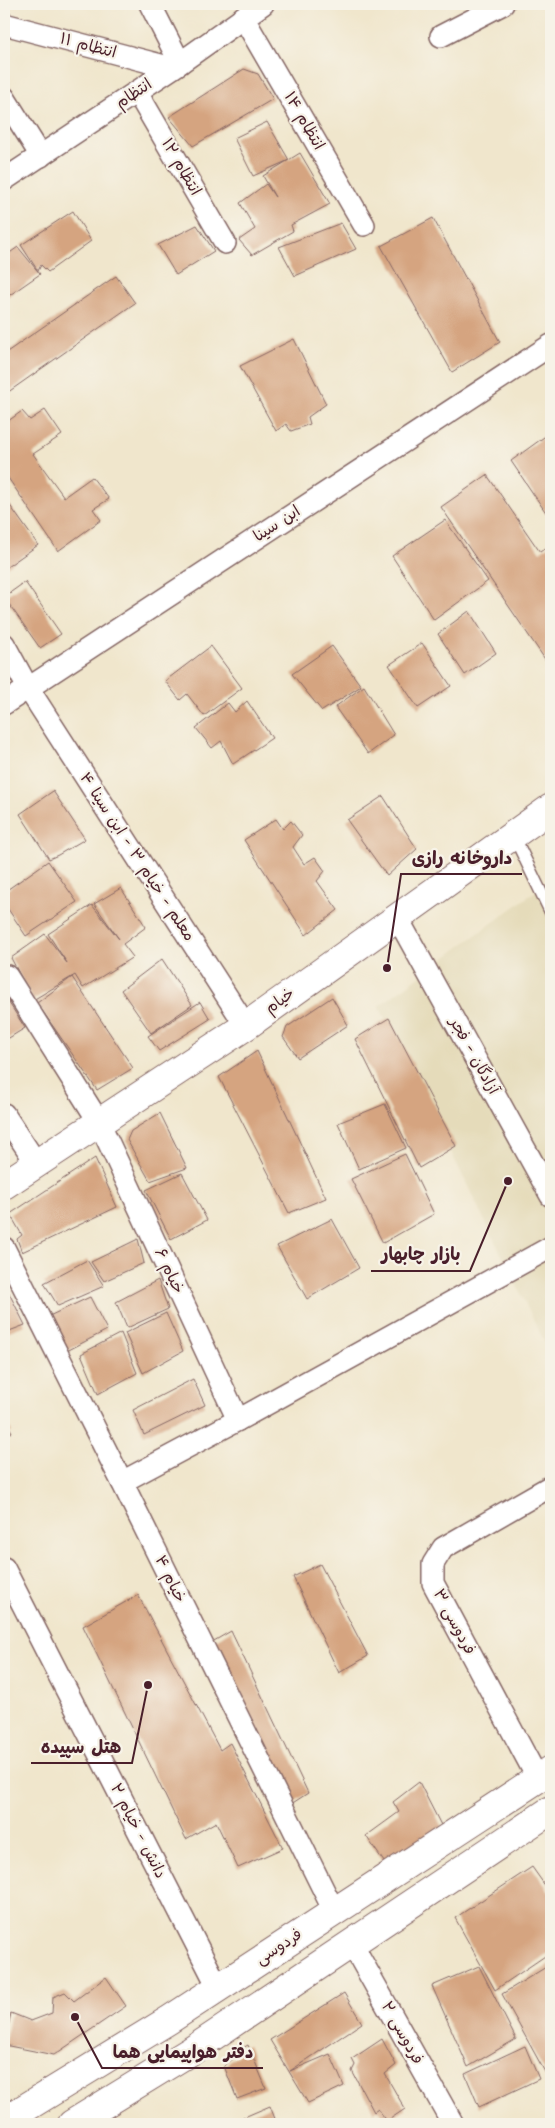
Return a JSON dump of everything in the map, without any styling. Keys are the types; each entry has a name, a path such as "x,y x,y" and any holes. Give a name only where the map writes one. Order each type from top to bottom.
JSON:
{"street":[{"path":"150,4 176,66"},
{"name":"انتظام","path":"4,180 176,66 263,4"},
{"path":"441,36 503,4"},
{"name":"انتظام ۱۴","path":"243,18 364,225"},
{"name":"انتظام ۱۱","path":"4,24 176,66"},
{"name":"انتظام ۱۲","path":"137,92 225,243"},
{"path":"4,97 41,156"},
{"name":"ابن سینا","path":"4,704 551,345"},
{"name":"معلم - خیام ۳ - ابن سینا ۴","path":"4,644 28,688 246,1026"},
{"name":"خیام","path":"4,1186 246,1026 551,808"},
{"name":"آزادگان - فجر","path":"397,917 551,1196"},
{"name":"خیام ۶","path":"7,976 99,1122 238,1420"},
{"path":"4,1114 37,1164"},
{"path":"122,1482 551,1247"},
{"name":"خیام ۴","path":"4,1248 334,1911"},
{"name":"فردوسی ۳","path":"545,1774 433,1583 433,1564 443,1548 551,1486"},
{"name":"دانش - خیام ۲","path":"4,1568 218,1987"},
{"name":"فردوسی","path":"4,2121 170,2020 545,1774"},
{"path":"72,2124 191,2051 351,1942 551,1810"},
{"name":"فردوسی ۲","path":"351,1942 453,2124"}],"lane":[{"path":"513,834 551,913"}],"shaded area":[{"path":"551,880 551,1355 379,1006"}],"building":[{"path":"244,69 258,74 273,99 193,146 169,117"},
{"path":"267,122 289,160 253,176 234,138"},
{"path":"300,153 330,204 291,225 293,231 252,255 239,240 255,229 240,203 266,184 275,197 263,176"},
{"path":"73,211 91,241 48,272 41,265 38,271 21,245"},
{"path":"433,218 500,342 452,372 381,246"},
{"path":"341,223 356,249 295,276 279,247"},
{"path":"197,225 214,251 176,275 158,245"},
{"path":"18,247 40,274 4,299 4,257"},
{"path":"116,276 135,303 4,395 4,354"},
{"path":"294,339 326,404 308,417 310,424 291,431 286,424 276,431 240,366"},
{"path":"45,410 62,435 33,454 64,497 92,477 109,499 93,509 101,520 58,551 4,472 4,424 22,411 30,420"},
{"path":"551,432 551,520 511,461"},
{"path":"487,475 540,552 551,544 551,668 441,507"},
{"path":"4,497 38,545 4,569"},
{"path":"445,520 488,581 434,620 392,556"},
{"path":"25,582 61,634 40,648 4,597"},
{"path":"469,611 496,653 465,675 438,634"},
{"path":"422,643 451,686 418,708 389,665"},
{"path":"211,646 242,688 204,716 187,694 180,700 165,681"},
{"path":"332,646 361,686 322,711 292,674"},
{"path":"364,686 394,735 368,754 335,707"},
{"path":"247,701 272,738 233,764 221,741 212,748 196,728 228,703 235,712"},
{"path":"53,791 85,839 49,859 20,814"},
{"path":"383,796 417,849 387,876 347,820"},
{"path":"276,819 283,829 291,821 302,835 293,847 304,864 315,857 325,871 317,881 338,910 306,935 244,840"},
{"path":"48,861 77,902 26,936 4,903 4,892"},
{"path":"121,888 146,927 123,944 133,957 83,988 75,975 33,1000 11,958 45,934 67,963 48,934 92,905 119,939 94,904"},
{"path":"162,959 192,1005 151,1033 121,990"},
{"path":"72,977 133,1068 97,1090 37,1003"},
{"path":"4,987 13,1000 9,1003 25,1028 4,1041"},
{"path":"332,997 348,1025 298,1058 283,1037 287,1027"},
{"path":"200,1002 210,1019 159,1051 148,1036"},
{"path":"389,1018 456,1146 419,1168 355,1039"},
{"path":"257,1051 326,1198 289,1213 219,1077"},
{"path":"385,1104 406,1148 359,1169 338,1123"},
{"path":"160,1113 187,1168 150,1181 127,1140 131,1131"},
{"path":"405,1154 434,1214 383,1243 351,1179"},
{"path":"95,1158 117,1207 22,1252 17,1239 22,1235 10,1214"},
{"path":"182,1173 207,1220 171,1239 146,1190"},
{"path":"332,1219 359,1268 307,1299 277,1246"},
{"path":"138,1239 144,1263 104,1281 91,1262"},
{"path":"87,1260 104,1286 58,1306 44,1283"},
{"path":"158,1280 168,1309 127,1328 116,1302"},
{"path":"4,1283 25,1325 4,1333"},
{"path":"90,1297 107,1330 65,1352 47,1317"},
{"path":"166,1313 183,1351 143,1373 125,1333"},
{"path":"121,1333 137,1373 98,1394 81,1354"},
{"path":"193,1379 205,1405 144,1435 133,1410"},
{"path":"4,1418 12,1432 4,1436"},
{"path":"320,1564 368,1656 339,1673 293,1577"},
{"path":"138,1595 220,1750 230,1743 283,1848 238,1868 216,1822 186,1839 83,1626"},
{"path":"231,1631 308,1793 285,1808 207,1645"},
{"path":"419,1782 444,1831 391,1872 366,1836 399,1812 393,1802"},
{"path":"532,1867 551,1894 551,1952 495,1990 455,1918"},
{"path":"551,1964 551,2083 502,1994"},
{"path":"479,1966 516,2039 468,2067 432,1986"},
{"path":"106,1977 126,2006 54,2055 4,2045 11,2013 31,2021 52,2013 53,1997 65,1992 74,2001"},
{"path":"344,1993 362,2023 290,2071 330,2054 344,2086 308,2103 270,2040"},
{"path":"382,2039 396,2065 385,2074 405,2109 387,2121 378,2109 374,2112 352,2071 355,2065 352,2059"},
{"path":"248,2045 266,2088 237,2099 224,2066 239,2054 239,2050"},
{"path":"525,2046 539,2079 479,2107 465,2074"},
{"path":"270,2106 277,2124 228,2124"}],"place":[{"name":"داروخانه رازی","path":"387,968"},
{"name":"بازار چابهار","path":"508,1181"},
{"name":"هتل سپیده","path":"148,1685"},
{"name":"دفتر هواپیمایی هما","path":"75,2017"}]}
